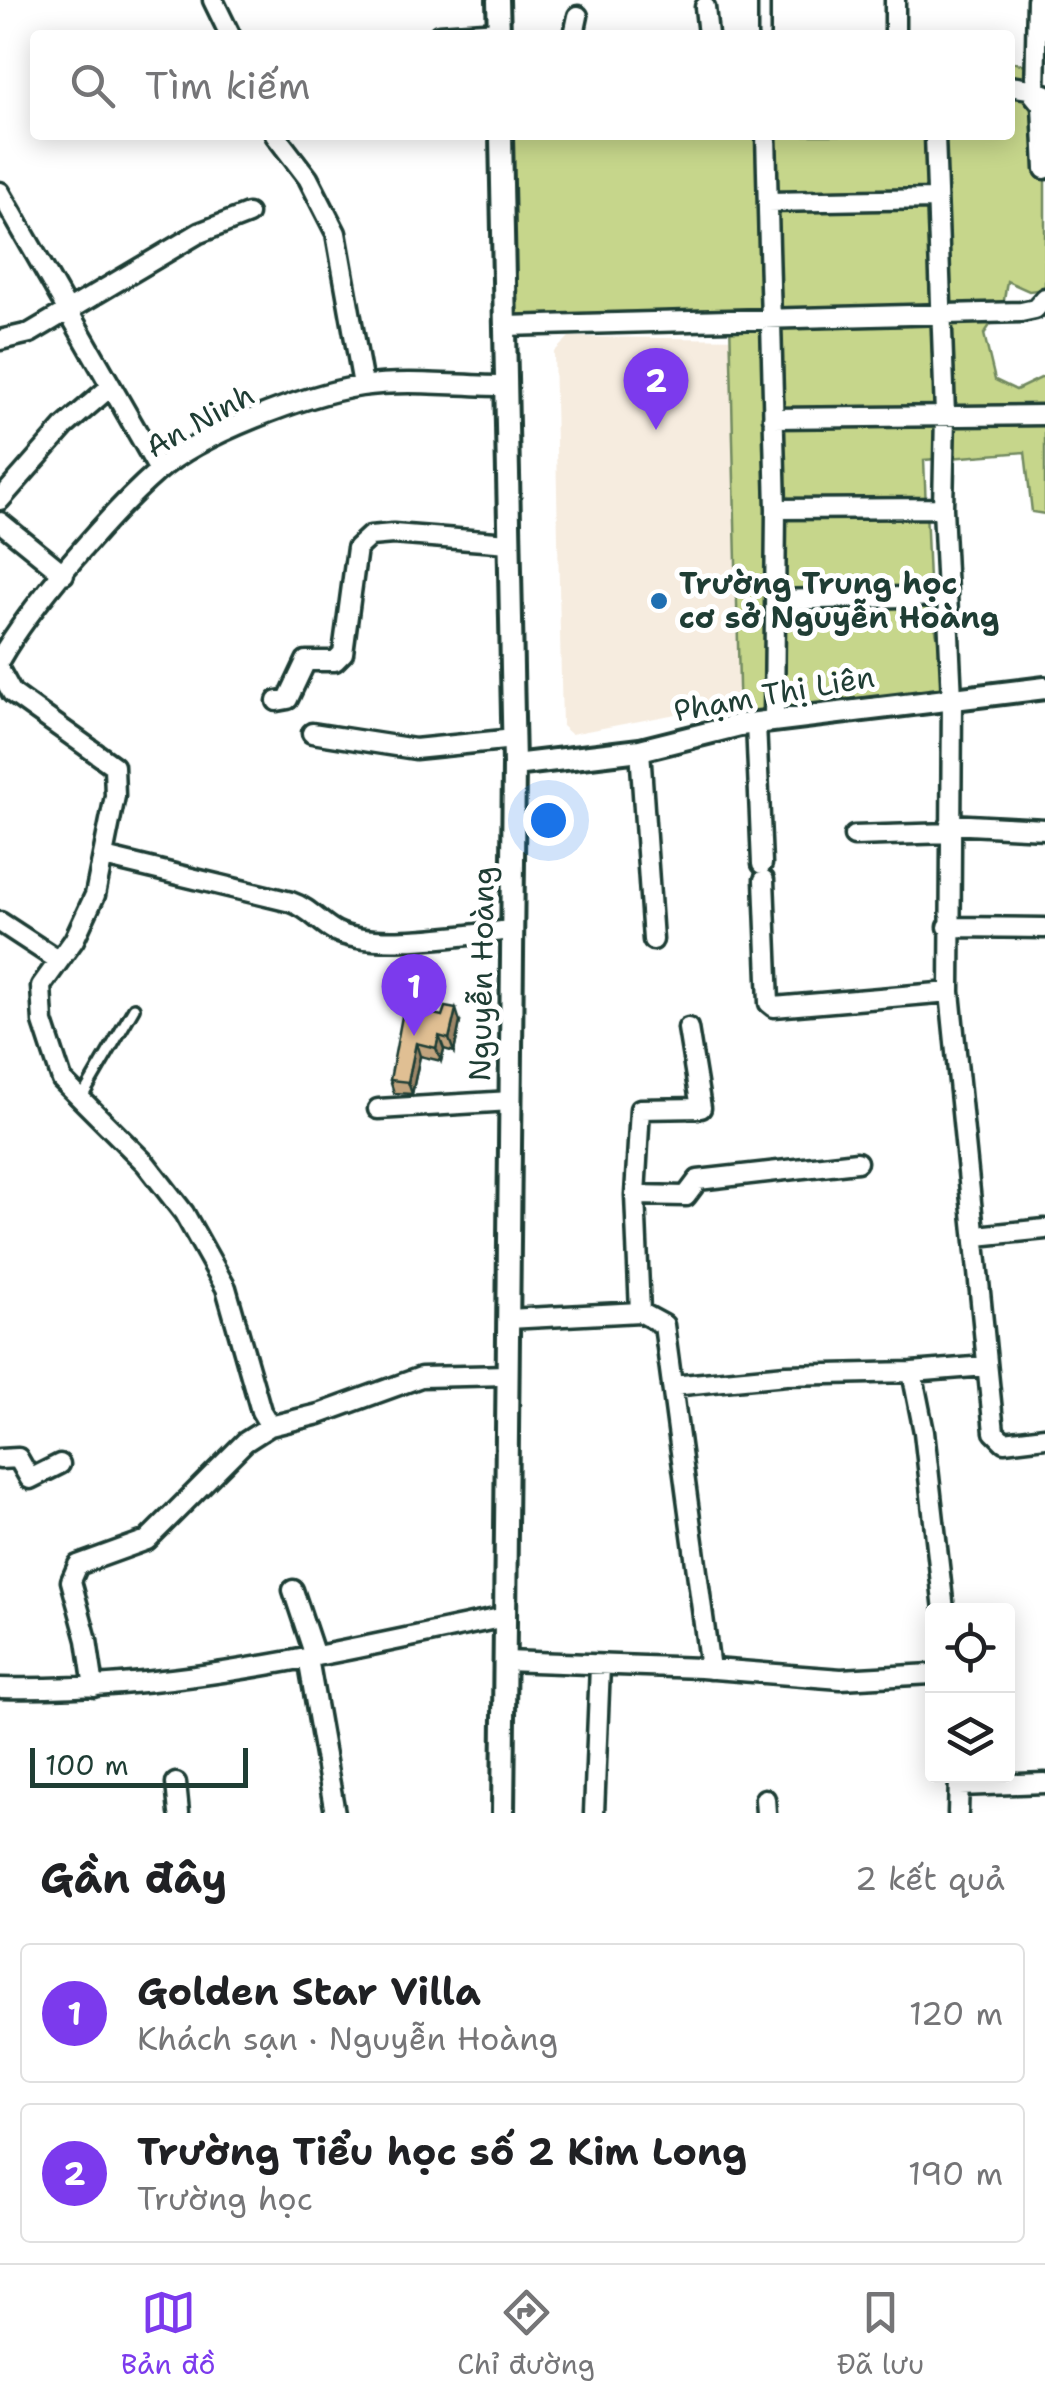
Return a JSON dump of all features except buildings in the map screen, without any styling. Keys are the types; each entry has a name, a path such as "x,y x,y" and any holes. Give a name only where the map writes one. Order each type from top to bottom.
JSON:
{"street":[{"path":"213,0 228,30"},
{"path":"498,0 499,30"},
{"path":"895,0 895,30"},
{"path":"1037,0 1045,169"},
{"path":"706,7 708,30"},
{"path":"575,30 578,16"},
{"path":"1015,87 1040,94"},
{"path":"279,140 308,178 336,233 363,386"},
{"name":"Nguyễn Hoàng","path":"501,140 514,739 503,1813"},
{"path":"766,140 776,509 776,600 765,722 763,872 769,1003 774,1007 950,992"},
{"path":"935,140 945,416 943,508 952,698 950,992 994,1432 1004,1442 1045,1437"},
{"path":"0,192 159,470"},
{"path":"768,202 936,199"},
{"path":"0,340 30,333 199,233 248,214"},
{"path":"505,326 1028,312 1044,302"},
{"name":"An Ninh","path":"0,659 64,574 159,470 254,418 363,386 506,386"},
{"path":"0,500 65,426 109,388"},
{"path":"773,418 1045,415"},
{"path":"776,509 943,508"},
{"path":"0,522 64,574"},
{"path":"278,702 288,699 306,661 335,661 343,653 358,548 370,536 393,534 510,543"},
{"path":"776,600 946,596"},
{"path":"0,671 12,693 114,766 116,796 95,895 74,940 41,986 42,1022 62,1080 146,1164 184,1213 226,1288 261,1412 270,1426"},
{"name":"Phạm Thị Liên","path":"514,766 640,750 765,722 1045,688"},
{"path":"312,733 415,749 514,739"},
{"path":"640,750 653,940"},
{"path":"854,836 950,828 1045,829"},
{"path":"104,858 291,902 308,908 337,932 390,941 512,930"},
{"path":"0,922 58,960"},
{"path":"948,927 1045,928"},
{"path":"640,1312 635,1195 640,1109 701,1108 688,1028"},
{"path":"378,1108 510,1101"},
{"path":"635,1195 686,1196 698,1180 856,1162"},
{"path":"977,1236 1045,1229"},
{"path":"508,1319 640,1312 664,1325 710,1669"},
{"path":"672,1386 786,1374 912,1372 986,1366"},
{"path":"912,1372 924,1432 943,1603"},
{"path":"94,1687 88,1640 70,1580 78,1566 147,1540 246,1442 270,1426 319,1414 421,1377 508,1375"},
{"path":"0,1458 17,1458 30,1479 60,1464"},
{"path":"292,1590 312,1657 335,1813"},
{"path":"0,1688 94,1687 248,1671 505,1617"},
{"path":"505,1661 841,1679 925,1674"},
{"path":"594,1813 600,1666"},
{"path":"1015,1782 1045,1783"},
{"path":"958,1813 959,1783"},
{"path":"176,1784 180,1813"}],"lane":[{"path":"764,0 764,30"},
{"path":"81,1099 134,1008"}],"shaded area":[{"path":"569,337 753,339 750,700 571,734 562,726 554,352"}],"green space":[{"path":"1015,63 1045,68 1045,289 1029,291 1007,281 1003,306 984,334 995,380 1016,390 1045,376 1045,514 1032,512 1025,452 924,460 930,605 952,699 740,725 730,318 515,323 510,140 1015,140"}],"place":[{"name":"Trường Tiểu học số 2 Kim Long","path":"656,430"},
{"name":"Trường Trung học cơ sở Nguyễn Hoàng","path":"659,601"},
{"name":"Golden Star Villa","path":"414,1036"}]}
